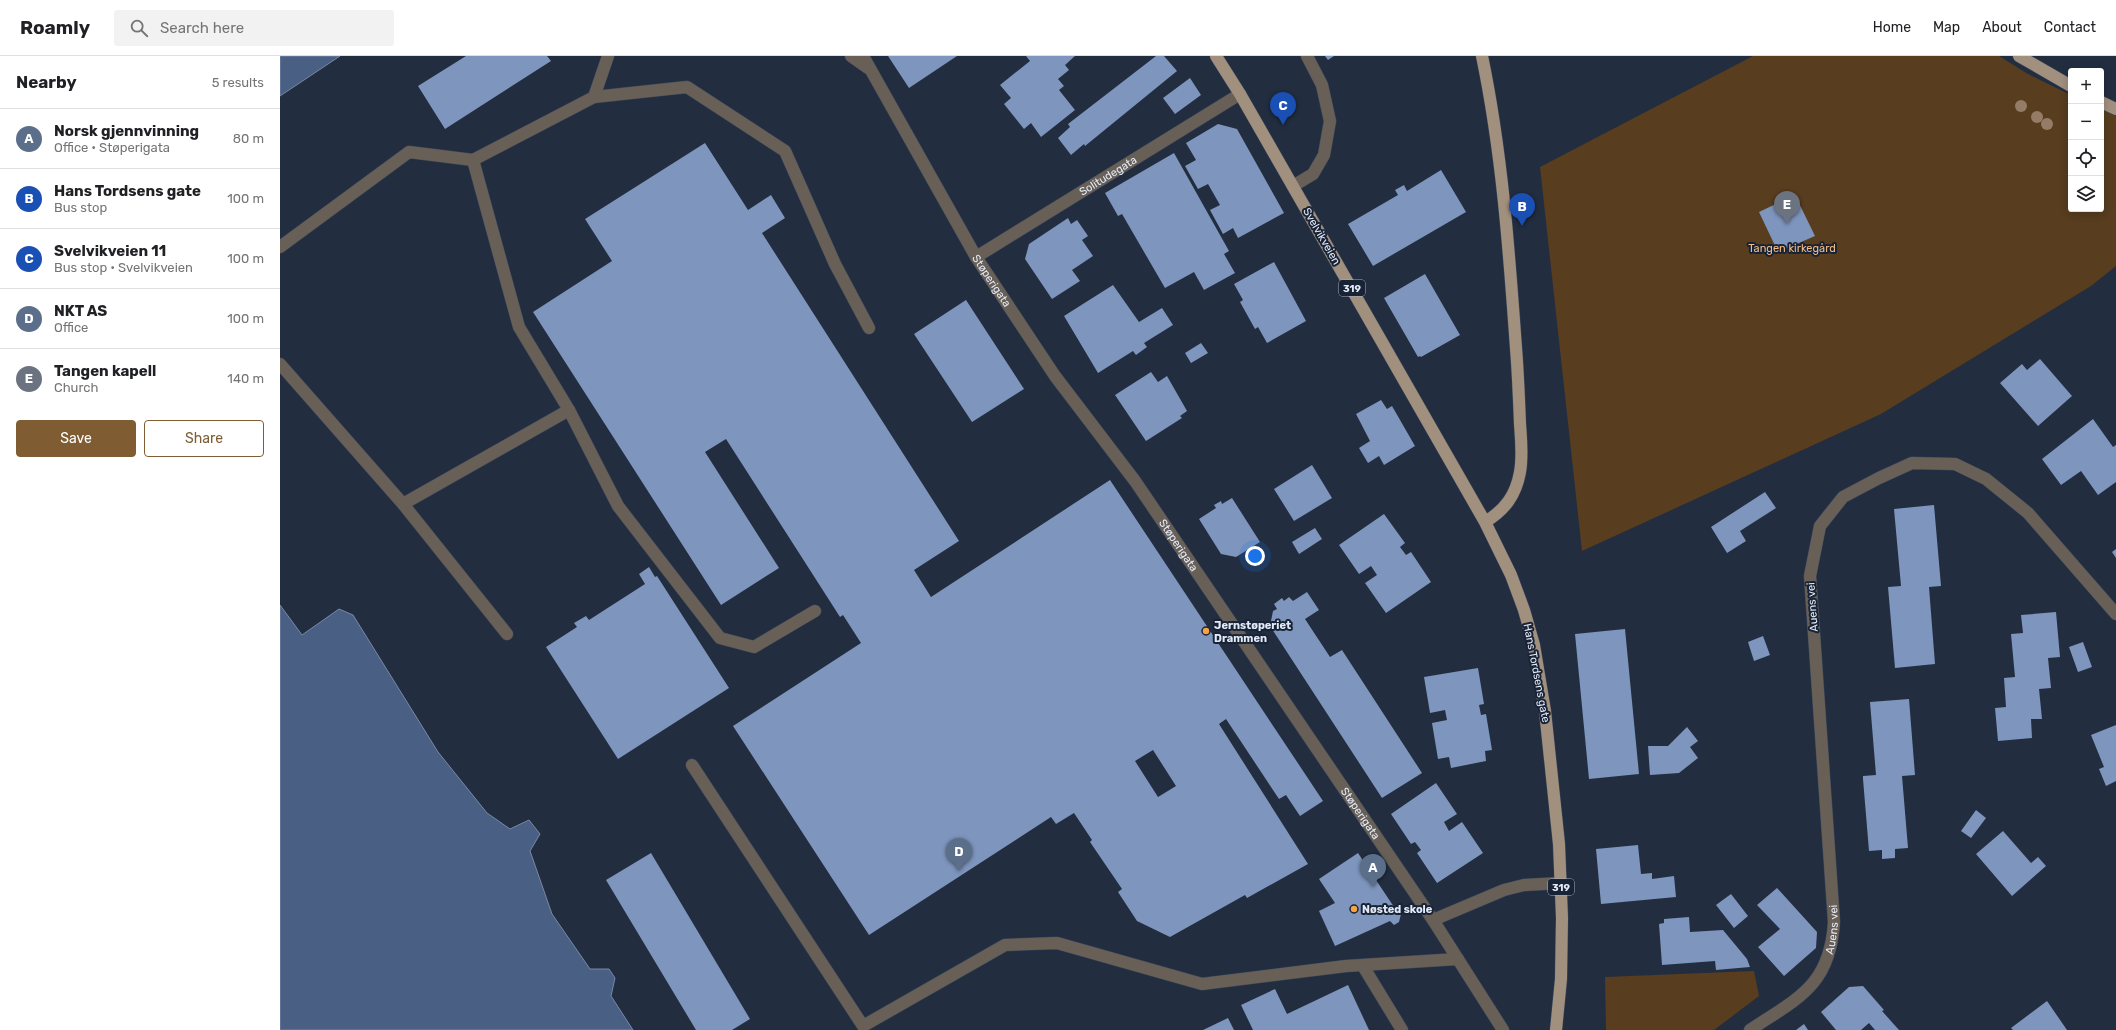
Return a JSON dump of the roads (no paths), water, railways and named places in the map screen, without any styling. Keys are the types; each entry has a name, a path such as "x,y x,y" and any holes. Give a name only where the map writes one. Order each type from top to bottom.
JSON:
{"main road":[{"name":"Svelvikveien","path":"1216,56 1240,94 1485,522"},
{"path":"1482,56 1500,155 1518,371 1521,455 1520,472 1512,496 1506,507 1485,522"},
{"path":"2019,56 2068,84"},
{"path":"2104,103 2116,109"},
{"name":"Hans Tordsens gate","path":"1485,522 1511,575 1524,610 1534,645 1550,745 1561,883 1562,944 1556,1030"}],"street":[{"path":"594,97 608,56"},
{"path":"851,56 872,72"},
{"name":"Støperigata","path":"863,56 976,257 1055,376 1135,481 1433,920 1503,1030"},
{"path":"1293,186 1313,174 1324,155 1330,121 1322,85 1307,56"},
{"path":"280,247 410,152 473,160 594,97 687,87 785,151 834,264 869,328"},
{"name":"Solitudegata","path":"976,257 1240,94"},
{"path":"473,160 519,327 569,410 618,506 720,638 754,647 814,611"},
{"path":"280,364 403,504 507,634"},
{"path":"403,504 569,410"},
{"name":"Auens vei","path":"1750,1030 1799,997 1814,983 1825,966 1832,945 1834,922 1810,576 1820,526 1843,498 1879,478 1912,463 1954,464 1986,479 2028,513 2116,614"},
{"path":"692,765 862,1026 1005,945 1057,943 1202,984 1362,966 1458,959"},
{"path":"1433,920 1504,890 1524,885 1561,883"},
{"path":"1362,966 1402,1030"}],"water":[{"path":"280,56 340,56 280,96"},
{"path":"280,605 302,635 339,609 353,615 438,752 487,813 510,829 529,820 540,834 530,851 552,914 590,969 609,969 615,978 611,996 633,1030 280,1030"}],"place":[{"name":"Svelvikveien 11","path":"1283,125"},
{"name":"Tangen kapell","path":"1787,224"},
{"name":"Hans Tordsens gate","path":"1522,226"},
{"name":"Jernstøperiet Drammen","path":"1206,631"},
{"name":"NKT AS","path":"959,871"},
{"name":"Norsk gjennvinning","path":"1373,887"},
{"name":"Nøsted skole","path":"1354,909"}],"park label":[{"name":"Tangen kirkegård","path":"1792,248"}]}
